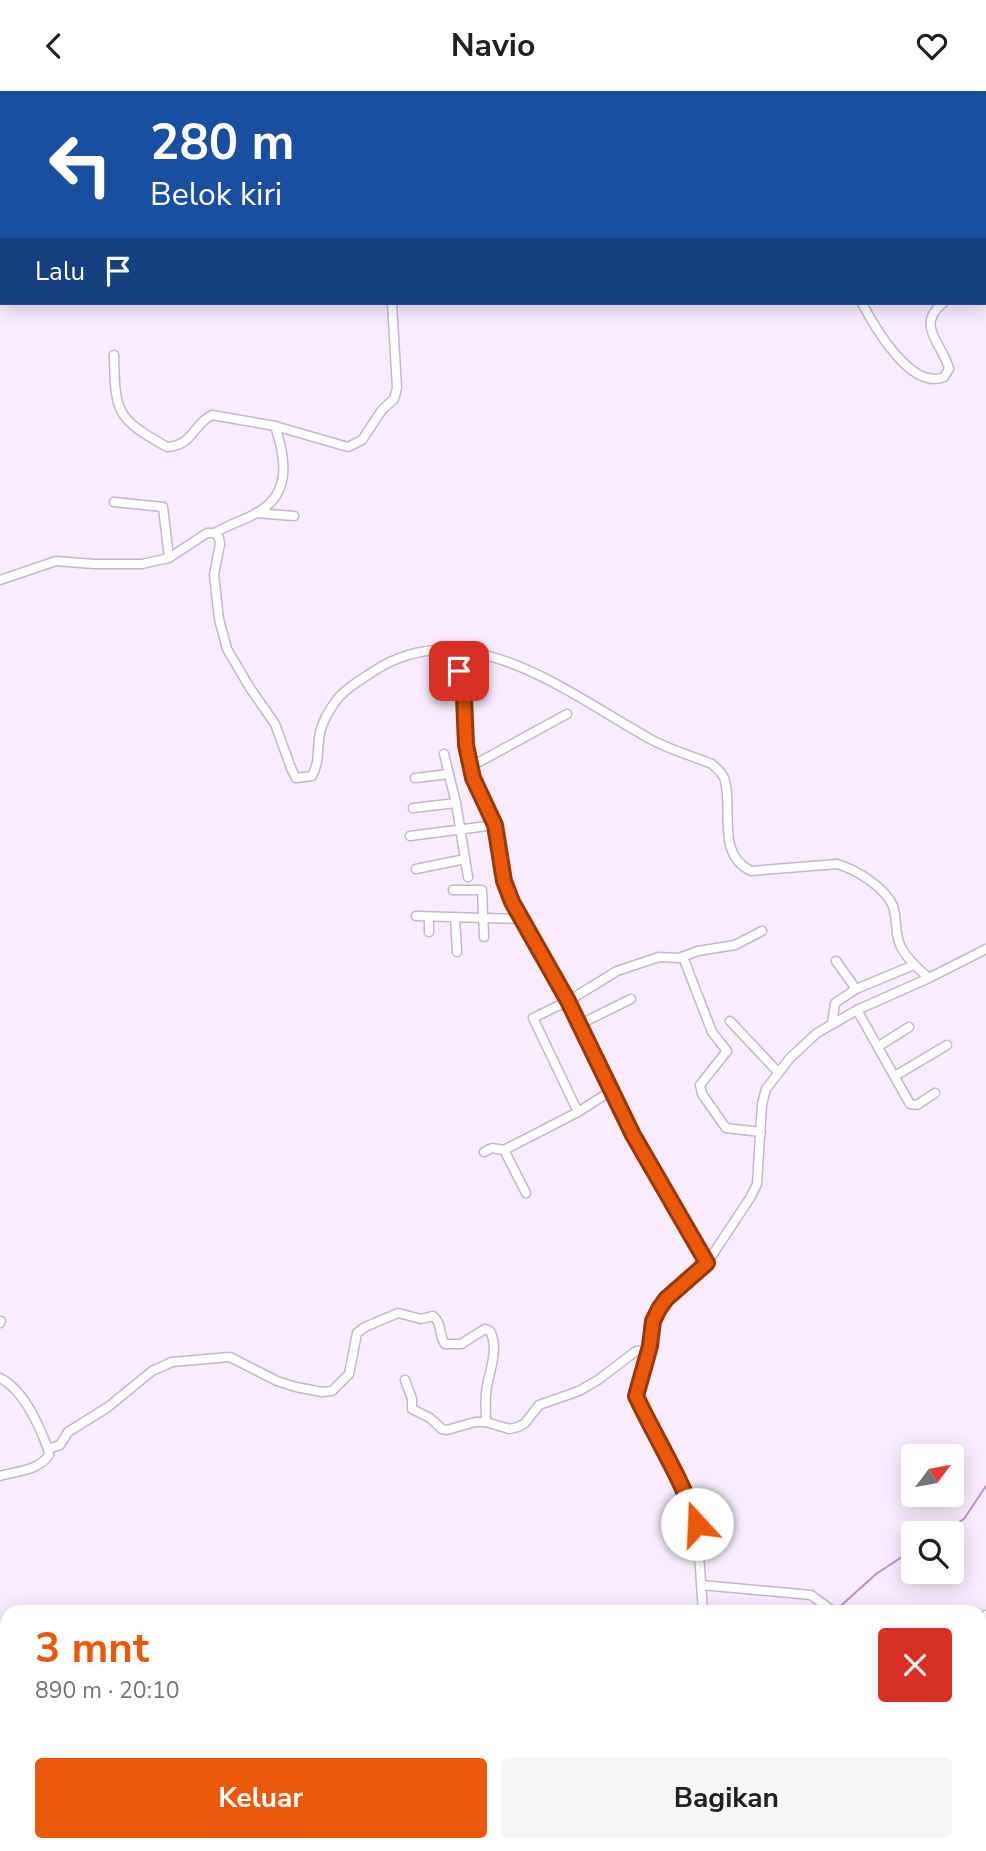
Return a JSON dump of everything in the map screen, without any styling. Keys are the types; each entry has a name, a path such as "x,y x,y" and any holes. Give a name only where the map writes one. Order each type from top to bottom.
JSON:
{"street":[{"path":"114,355 115,393 120,414 145,435 167,447 185,443 202,422 212,415 275,426 348,447 362,440 397,392 392,305"},
{"path":"863,305 879,333 903,362 925,377 937,379 944,377 949,369 932,335 934,312 941,305"},
{"path":"3,577 56,561 142,564 169,558 207,533 215,533 256,513 271,501 285,474 282,449 275,426"},
{"path":"114,502 163,507 169,558"},
{"path":"256,513 294,516"},
{"path":"215,533 220,544 214,575 219,619 226,649 275,724 296,778 312,776 318,764 320,729 339,697 394,659 411,654 448,650 474,651 506,660 579,696 655,742 712,764 725,778 726,821 732,848 740,865 751,871 837,864 849,867 878,888 892,905 900,944 915,965 929,978"},
{"path":"448,650 462,681 470,767 495,825 504,881 512,902 580,1024 633,1135 707,1263"},
{"path":"470,767 567,714"},
{"path":"444,754 456,803 468,877"},
{"path":"415,778 449,774"},
{"path":"413,808 456,803"},
{"path":"410,836 495,825"},
{"path":"416,869 465,859"},
{"path":"453,890 482,890 484,937"},
{"path":"416,916 522,919"},
{"path":"429,917 429,932"},
{"path":"455,917 457,953"},
{"path":"578,1112 533,1021 537,1015 568,1001 617,971 659,957 683,957 698,951 735,945 762,931"},
{"path":"703,1605 697,1524 688,1498 636,1396 653,1321 666,1299 707,1263 757,1184 762,1104 766,1089 777,1071 800,1048 832,1024 986,949"},
{"path":"683,957 712,1032 727,1051 700,1085 702,1094 726,1128 761,1132"},
{"path":"836,961 856,989"},
{"path":"832,1024 835,1003 856,989 915,965"},
{"path":"580,1024 631,999"},
{"path":"857,1010 912,1106 935,1093"},
{"path":"730,1021 777,1071"},
{"path":"879,1046 909,1027"},
{"path":"895,1076 947,1045"},
{"path":"484,1152 492,1148 504,1150 578,1112 611,1091"},
{"path":"504,1150 526,1193"},
{"path":"48,1449 60,1445 68,1432 108,1407 152,1371 172,1362 230,1357 277,1381 322,1392 332,1391 349,1374 357,1333 374,1322 397,1313 421,1319 436,1317 445,1344 461,1344 480,1331 489,1331 492,1336 493,1355 486,1394 486,1422"},
{"path":"405,1380 412,1399 412,1409 430,1418 439,1428 447,1430 486,1422 503,1428 518,1427 545,1402 579,1391 598,1380 636,1350 648,1350"},
{"path":"0,1378 8,1382 36,1422 49,1455 45,1461 22,1472 0,1476"},
{"path":"701,1585 811,1595 825,1605"}],"waterway":[{"path":"961,1521 986,1486"},
{"path":"842,1605 876,1574 901,1558"}],"route":[{"path":"459,671 464,697 466,745 473,778 495,825 504,881 512,902 568,1001 633,1135 707,1263 666,1299 659,1309 653,1321 650,1346 636,1387 636,1396 650,1428 688,1498 697,1524"}]}
